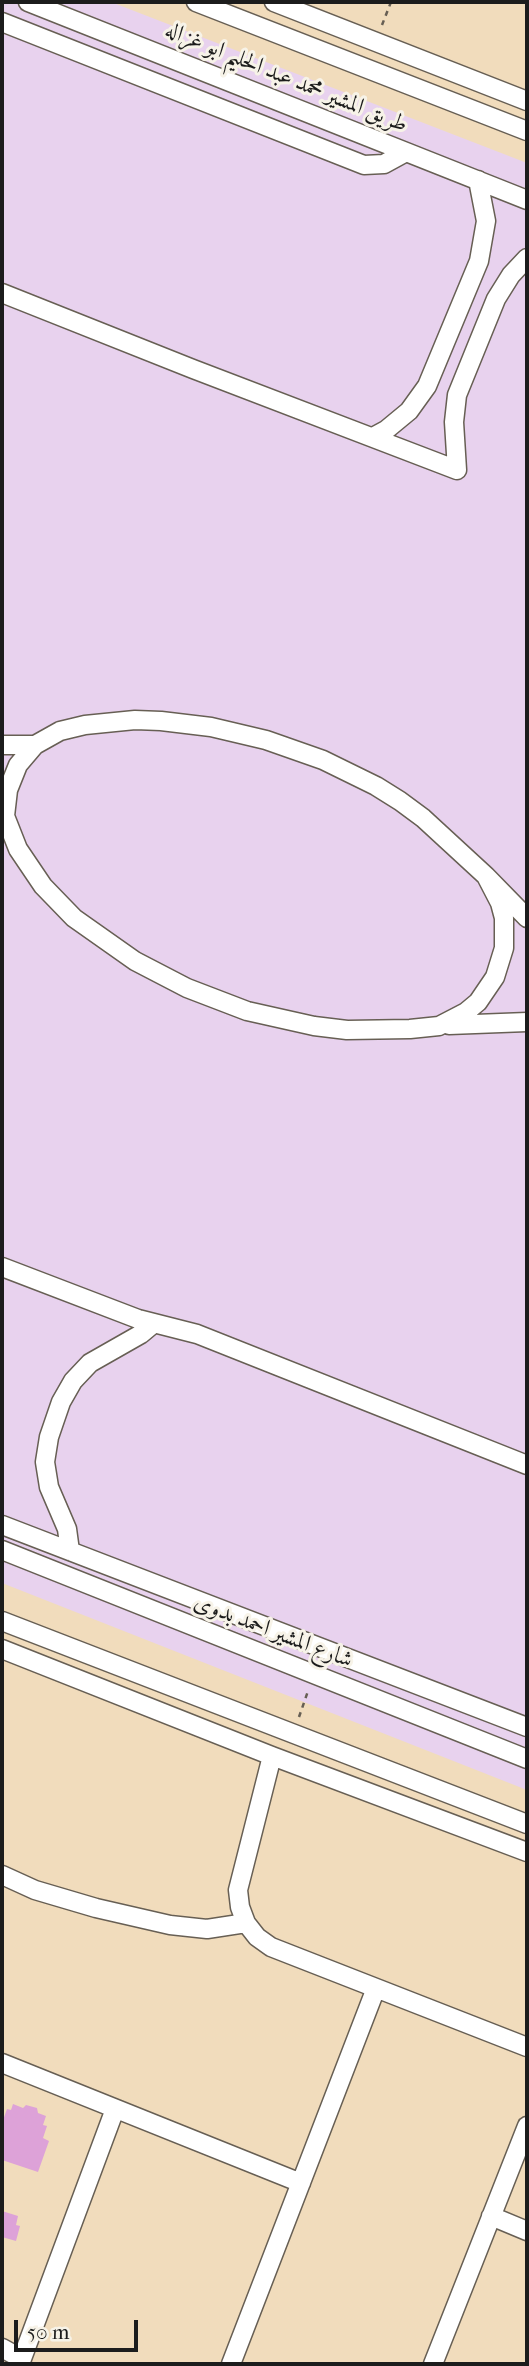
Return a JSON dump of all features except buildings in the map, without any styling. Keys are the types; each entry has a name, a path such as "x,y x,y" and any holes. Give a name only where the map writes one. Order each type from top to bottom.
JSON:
{"street":[{"name":"طريق المشير محمد عبد الحليم ابو غزاله","path":"28,2 527,200"},
{"name":"طريق المشير محمد عبد الحليم ابو غزاله","path":"196,2 527,131"},
{"path":"274,2 527,101"},
{"path":"2,22 364,165 384,164 406,152"},
{"path":"373,437 410,411 433,372 483,248 486,221 478,180"},
{"path":"2,293 457,470 454,422 461,382 496,299 511,275 527,258"},
{"path":"433,372 461,382"},
{"path":"527,918 423,818 376,786 323,760 276,743 186,723 135,720 97,724 60,731 35,745 18,765 8,790 5,825 43,886 74,918 135,961 187,988 247,1011 314,1026 379,1031 527,1022"},
{"path":"2,744 35,745"},
{"path":"439,1026 466,1012 478,1002 501,963 505,948 504,918 497,896 486,876"},
{"path":"2,1267 153,1324 197,1334 527,1465"},
{"path":"70,1552 67,1529 46,1475 48,1437 66,1391 81,1371 153,1324"},
{"path":"2,1525 527,1727"},
{"name":"شارع المشير احمد بدوى","path":"2,1550 527,1759"},
{"path":"143,1607 152,1584"},
{"path":"2,1621 527,1824"},
{"path":"2,1649 527,1853"},
{"path":"272,1756 238,1890 246,1923 257,1937 271,1947 527,2048"},
{"path":"429,1817 439,1790"},
{"path":"2,1874 35,1890 96,1908 170,1925 207,1929 246,1923"},
{"path":"231,2364 376,1988"},
{"path":"2,2063 301,2183"},
{"path":"2,2348 21,2361 115,2109"},
{"path":"433,2364 527,2126"},
{"path":"491,2216 527,2231"}],"path":[{"path":"375,41 391,2"},
{"path":"299,1718 313,1674"}],"shaded area":[{"path":"2,2 111,2 527,163 527,1790 2,1583"}]}
